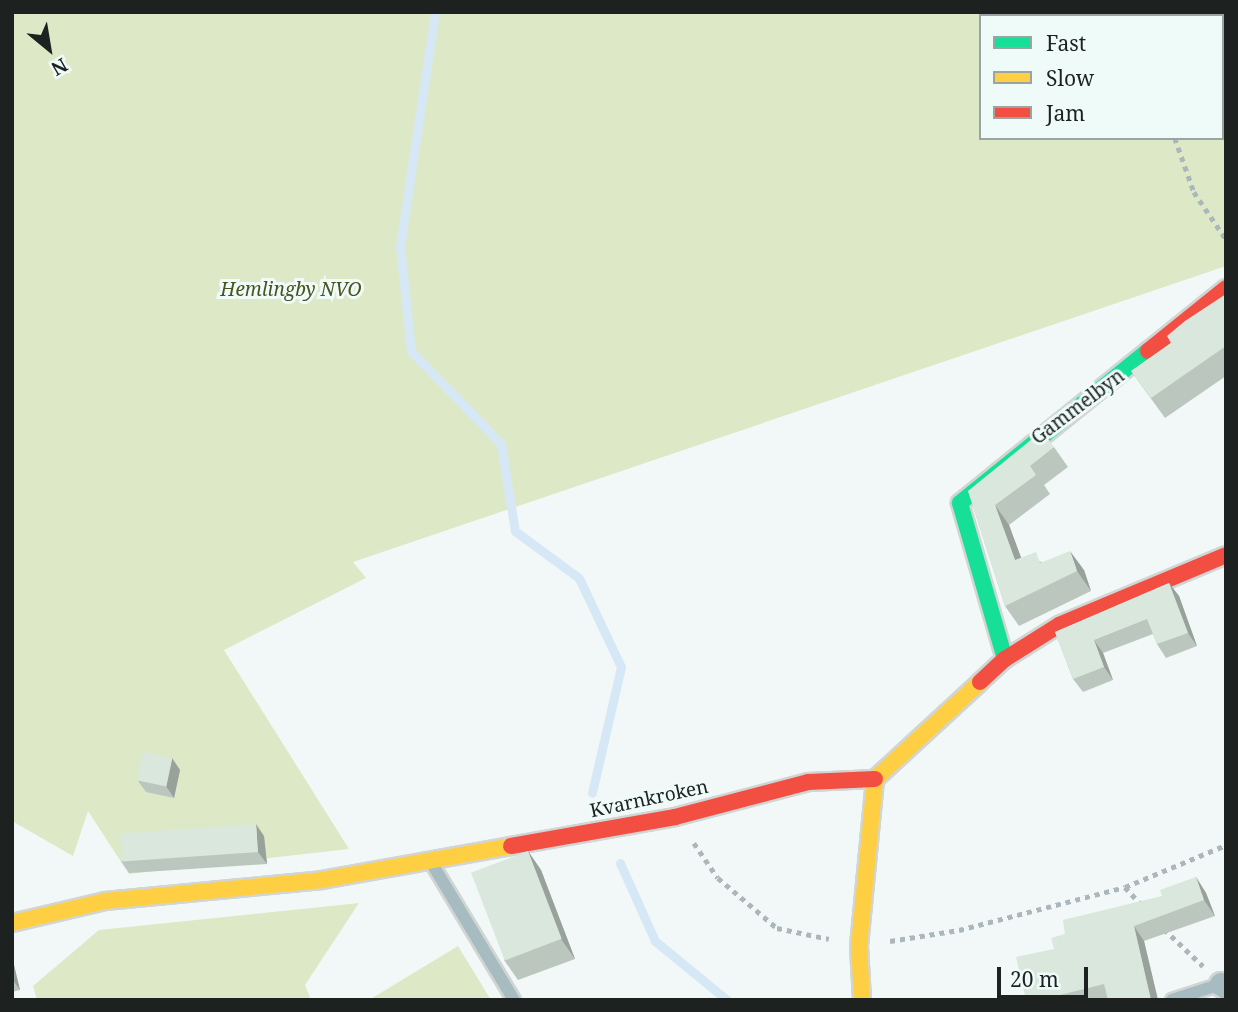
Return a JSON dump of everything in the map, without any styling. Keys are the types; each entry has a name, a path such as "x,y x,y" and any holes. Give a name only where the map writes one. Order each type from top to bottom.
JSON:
{"street":[{"name":"Gammelbyn","path":"1005,659 960,503 1226,288"},
{"path":"862,1000 859,946 875,779 1005,659 1059,625 1226,555"},
{"name":"Kvarnkroken","path":"12,923 105,901 322,880 675,817 808,782 875,779"}],"lane":[{"path":"430,861 514,1000"},
{"path":"1172,1000 1224,986"}],"path":[{"path":"1176,140 1194,192 1226,239"},
{"path":"675,817 718,878 777,928 859,946 959,930 1125,887 1226,845"},
{"path":"1125,887 1150,914"},
{"path":"1158,922 1224,986"}],"green space":[{"name":"Hemlingby NVO","path":"12,12 1226,12 1226,266 353,562 366,578 224,650 349,849 129,874 88,811 73,856 12,821"},
{"path":"359,903 305,985 311,1000 37,1000 33,986 99,930"},
{"path":"458,946 491,1000 369,1000"}],"building":[{"path":"1226,83 1226,131 1224,128"},
{"path":"1226,294 1226,346 1151,398 1131,371 1171,343 1167,336 1185,321"},
{"path":"1042,431 1054,447 1030,466 1036,475 995,505 1015,560 1036,552 1040,563 1070,551 1077,571 1005,606 968,491"},
{"path":"1169,583 1188,633 1157,644 1147,619 1094,640 1104,667 1073,679 1055,632"},
{"path":"143,752 172,758 166,787 137,780"},
{"path":"256,824 258,852 122,861 120,833"},
{"path":"528,851 562,939 505,961 471,873"},
{"path":"1196,877 1204,900 1134,926 1151,1000 1108,1000 1104,984 1040,1000 1026,1000 1016,957 1054,949 1051,938 1065,934 1063,920 1162,896 1160,890"}],"waterway":[{"path":"435,12 400,246 411,351 501,444 515,531 579,578 621,667 592,793"},
{"path":"620,863 655,941 727,1000"}],"traffic: fast":[{"path":"1005,659 960,503 1148,351"}],"traffic: slow":[{"path":"862,1000 859,946 875,779 980,682"},
{"path":"12,923 105,901 322,880 511,846"}],"traffic: jam":[{"path":"1148,351 1226,288"},
{"path":"980,682 1005,659 1059,625 1226,555"},
{"path":"511,846 675,817 808,782 875,779"}]}
